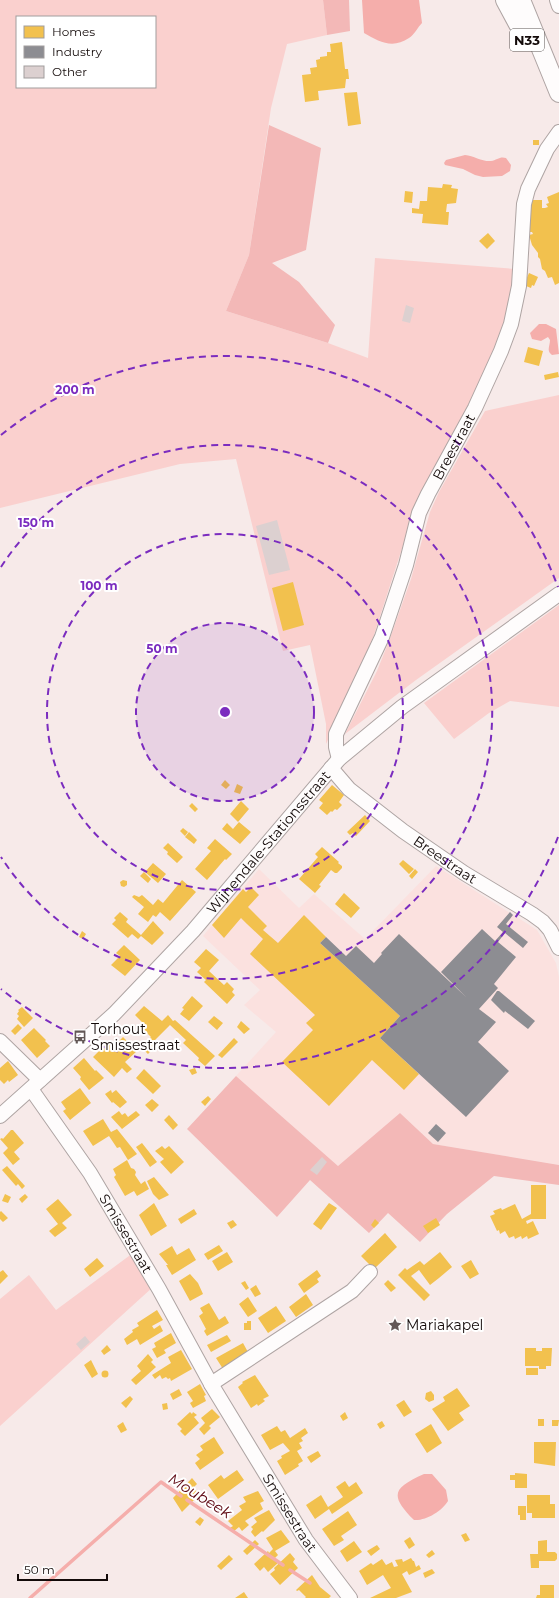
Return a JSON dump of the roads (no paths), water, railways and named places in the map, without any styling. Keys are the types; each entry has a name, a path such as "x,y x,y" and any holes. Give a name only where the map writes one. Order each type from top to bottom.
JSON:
{"main road":[{"name":"N33","path":"505,0 536,57 555,86"},
{"name":"N33","path":"521,0 555,86"}],"street":[{"path":"557,0 559,6"},
{"name":"Breestraat","path":"559,132 537,168 528,189 524,204 519,286 511,324 502,352 475,408 419,513 406,565 382,637 336,734 335,764 349,789 404,831 464,873 543,922 550,930 559,948"},
{"name":"Wijnendale-Stationsstraat","path":"0,1116 114,1014 192,931 335,764 402,707 559,594"},
{"name":"Smissestraat","path":"0,1041 36,1085 158,1289 211,1384 306,1540 350,1598"},
{"path":"211,1384 352,1291 370,1272"}],"waterway":[{"name":"Moubeek","path":"30,1598 161,1482 181,1496"},
{"name":"Moubeek","path":"187,1500 283,1565"},
{"name":"Moubeek","path":"290,1570 310,1583"}],"place":[{"name":"Torhout Smissestraat","path":"80,1037"},
{"name":"Mariakapel","path":"395,1325"}]}
